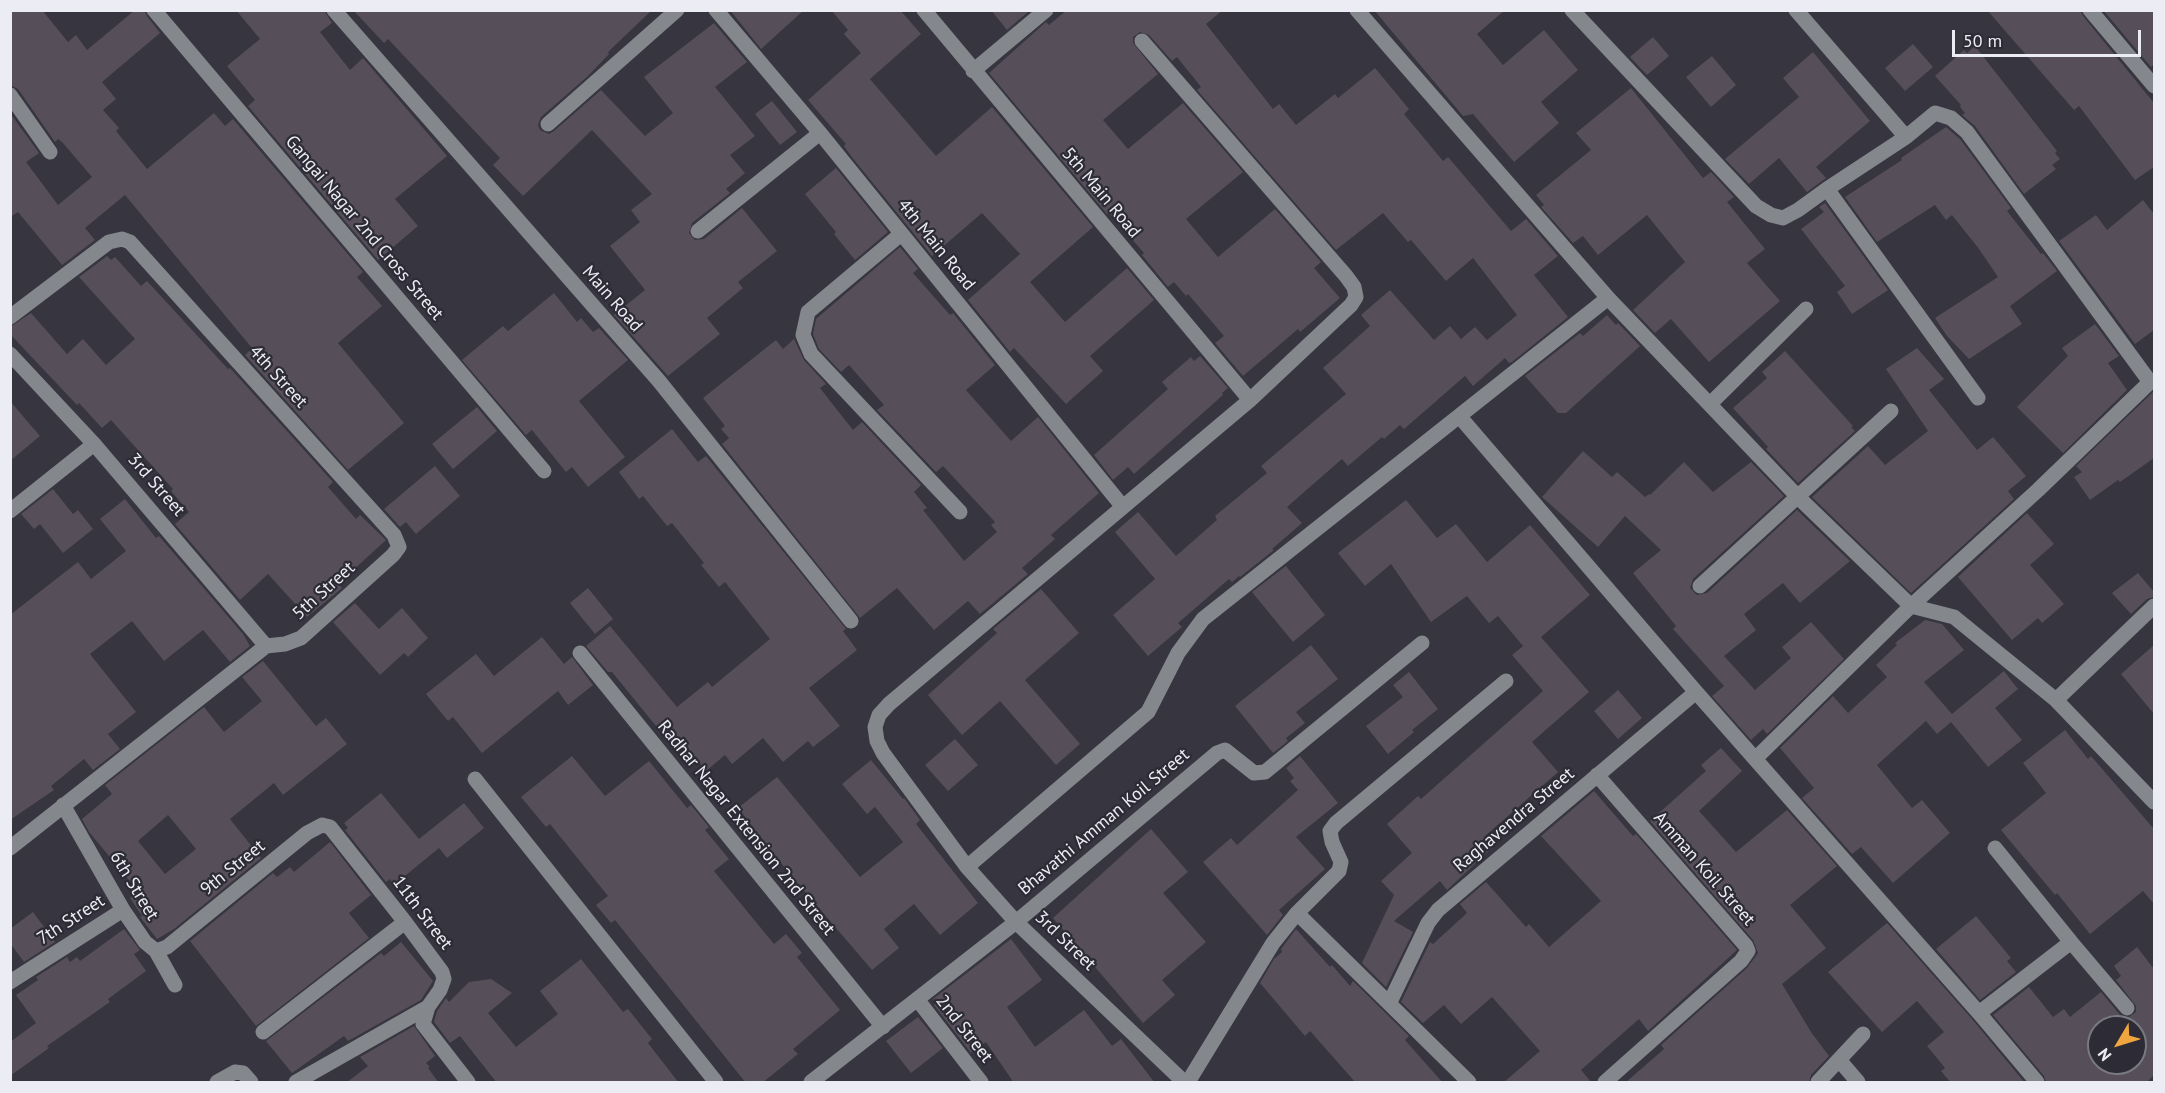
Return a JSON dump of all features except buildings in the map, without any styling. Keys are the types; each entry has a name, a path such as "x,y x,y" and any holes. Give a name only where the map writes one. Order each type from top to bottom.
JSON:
{"street":[{"name":"Gangai Nagar 2nd Cross Street","path":"154,10 544,471"},
{"name":"Main Road","path":"334,10 659,381 851,621"},
{"path":"548,124 677,10"},
{"name":"4th Main Road","path":"716,10 820,133 1123,507"},
{"name":"5th Main Road","path":"924,10 1250,400"},
{"path":"973,71 1046,10"},
{"path":"1356,10 1608,298 1798,497 1911,606 1954,617 2056,700 2154,802"},
{"path":"1796,10 1906,137"},
{"path":"2090,10 2154,86"},
{"path":"1576,12 1756,206 1771,215 1784,218 1906,137 1935,113 1951,118 1967,132 2150,382 2038,490 1911,606 1755,759"},
{"path":"1123,507 1250,400 1352,305 1356,297 1354,287 1142,41"},
{"path":"10,95 50,152"},
{"path":"698,231 820,133"},
{"path":"1827,189 1978,398"},
{"path":"901,234 808,312 803,335 811,354 960,512"},
{"name":"4th Street","path":"10,317 110,242 122,239 130,242 394,535 399,547"},
{"path":"967,867 1148,712 1178,653 1203,619 1608,298"},
{"path":"1710,404 1806,309"},
{"name":"3rd Street","path":"10,354 94,444 266,646"},
{"path":"1700,586 1891,411"},
{"path":"1460,417 1695,692 1979,1013 2037,1083"},
{"path":"10,511 94,444"},
{"name":"3rd Street","path":"1123,507 889,704 879,715 875,727 876,741 967,867 1016,922 1184,1083"},
{"name":"5th Street","path":"266,646 285,644 301,638 399,547"},
{"path":"2056,700 2154,606"},
{"name":"Bhavathi Amman Koil Street","path":"811,1083 1016,922 1217,753 1225,750 1254,773 1265,772 1422,643"},
{"path":"10,848 266,646"},
{"name":"Radhar Nagar Extension 2nd Street","path":"580,653 883,1027"},
{"path":"1188,1083 1273,943 1297,913 1339,871 1341,862 1330,831 1336,823 1506,681"},
{"name":"Raghavendra Street","path":"1390,1002 1428,923 1438,910 1695,692"},
{"name":"Amman Koil Street","path":"1597,775 1741,940 1748,951 1741,961 1605,1083"},
{"path":"475,779 716,1083"},
{"name":"6th Street","path":"63,805 123,910 145,942 156,951 174,985"},
{"name":"9th Street","path":"156,951 167,947 317,827 322,825 330,827 336,832"},
{"name":"11th Street","path":"336,832 442,972 444,979 440,990 428,1007 423,1024 468,1083"},
{"path":"1995,848 2127,1008"},
{"name":"7th Street","path":"10,982 123,910"},
{"path":"1297,913 1390,1002 1469,1083"},
{"path":"263,1032 405,922"},
{"path":"1979,1013 2071,942"},
{"name":"2nd Street","path":"917,999 981,1083"},
{"path":"296,1083 428,1007"},
{"path":"1818,1083 1863,1034"},
{"path":"1840,1061 1858,1083"},
{"path":"217,1083 235,1072 243,1073 251,1083"}]}
